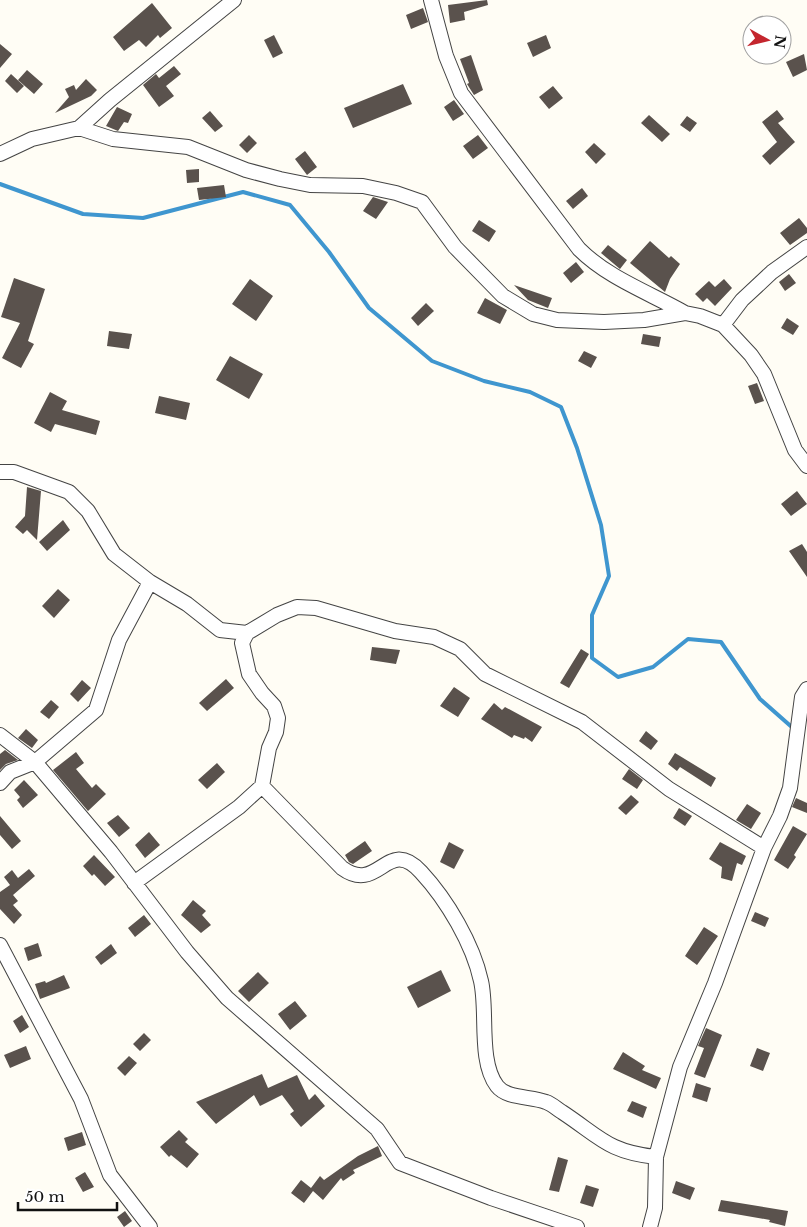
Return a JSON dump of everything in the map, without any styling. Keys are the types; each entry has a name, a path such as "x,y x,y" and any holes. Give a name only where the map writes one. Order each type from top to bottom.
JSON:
{"street":[{"path":"0,154 32,139 79,128 110,100 234,0"},
{"path":"430,0 446,56 461,93 580,249 590,260 607,271 685,313 700,316 723,325 751,355 764,374 792,443 807,466"},
{"path":"79,128 113,138 188,147 246,170 280,179 310,185 363,186 396,193 422,202 455,247 503,296 533,314 557,320 604,322 644,320 685,313"},
{"path":"723,325 742,300 772,272 807,246"},
{"path":"0,472 14,472 69,492 88,511 114,554 150,582 187,604 220,630 247,633"},
{"path":"0,783 10,772 35,762 96,710 119,640 150,582"},
{"path":"134,883 239,807 262,786 269,748 276,732 278,718 274,706 249,674 242,643 247,633 277,615 297,607 316,608 396,630 434,637 460,649 486,674 582,722 669,789 764,848"},
{"path":"650,1227 655,1208 656,1157 680,1067 715,983 764,848 780,816 790,788 804,693"},
{"path":"0,735 35,762 134,883 187,952 227,998 377,1129 400,1164 490,1198 576,1227"},
{"path":"262,786 342,868 352,875 362,876 376,872 392,860 403,859 422,873 470,946 481,982 486,1048 496,1086 506,1093 547,1102 611,1147 628,1154 656,1157"},
{"path":"0,945 81,1099 110,1175 150,1227"}],"building":[{"path":"487,0 488,5 464,12 465,20 450,23 448,5"},
{"path":"152,3 172,28 160,38 158,35 146,47 139,40 124,51 113,37"},
{"path":"423,8 428,22 411,29 406,15"},
{"path":"274,35 283,53 273,58 264,40"},
{"path":"546,35 551,48 533,57 527,43"},
{"path":"0,44 12,54 0,68"},
{"path":"804,54 807,70 793,77 787,65 792,65 792,59"},
{"path":"471,55 483,90 474,95 467,84 469,83 460,59"},
{"path":"174,66 181,74 166,86 174,96 159,107 143,85 156,74 159,78"},
{"path":"27,70 43,84 34,94 18,80"},
{"path":"11,74 24,86 17,93 5,81"},
{"path":"86,79 97,90 91,96 55,113 69,97 65,89 74,85 76,90"},
{"path":"403,84 412,104 353,128 344,108"},
{"path":"553,86 563,98 549,109 539,97"},
{"path":"454,100 464,114 453,121 444,107"},
{"path":"117,107 132,114 128,123 124,122 118,131 106,126"},
{"path":"777,110 784,119 778,123 795,142 770,165 762,156 777,142 762,122"},
{"path":"210,111 223,126 215,132 202,118"},
{"path":"649,115 670,134 662,142 641,123"},
{"path":"687,116 697,123 690,132 680,125"},
{"path":"249,135 257,143 247,153 239,145"},
{"path":"478,135 488,148 473,159 463,146"},
{"path":"594,143 606,154 596,164 585,152"},
{"path":"305,151 317,167 307,175 295,159"},
{"path":"199,169 199,182 187,183 186,170"},
{"path":"224,185 226,197 199,200 197,188"},
{"path":"582,188 588,196 573,209 566,201"},
{"path":"373,197 388,202 376,219 363,211"},
{"path":"799,218 807,228 807,233 790,245 780,233"},
{"path":"479,220 496,231 489,242 472,231"},
{"path":"650,241 669,258 671,256 680,264 670,279 665,292 630,263"},
{"path":"608,245 627,260 620,269 601,253"},
{"path":"576,262 584,272 571,283 563,273"},
{"path":"789,274 796,283 785,291 779,282"},
{"path":"14,278 45,289 28,341 34,344 21,368 2,358 20,323 1,317"},
{"path":"250,279 273,296 256,321 232,304"},
{"path":"724,279 732,288 715,306 707,298 703,302 695,294 709,281 715,287"},
{"path":"514,285 552,298 548,308 528,300"},
{"path":"485,298 507,310 500,324 477,313"},
{"path":"426,303 434,311 418,326 411,318"},
{"path":"787,318 799,326 793,335 781,328"},
{"path":"109,331 132,334 129,349 107,346"},
{"path":"643,334 661,337 659,347 641,344"},
{"path":"584,351 597,357 591,368 578,361"},
{"path":"230,356 263,374 249,399 216,380"},
{"path":"757,383 764,401 755,404 748,386"},
{"path":"50,392 67,401 62,410 100,421 96,435 55,424 51,432 34,423"},
{"path":"159,396 190,403 186,420 155,413"},
{"path":"27,487 41,491 37,540 27,530 23,534 15,527 25,516"},
{"path":"797,491 807,504 791,516 781,504"},
{"path":"63,520 70,530 47,551 39,542"},
{"path":"802,544 807,552 807,577 789,551"},
{"path":"58,589 70,600 54,618 42,606"},
{"path":"372,647 400,650 396,664 370,660"},
{"path":"581,649 589,654 569,688 560,683"},
{"path":"226,679 234,688 207,711 199,703"},
{"path":"82,680 91,688 78,702 70,694"},
{"path":"454,687 470,698 458,717 440,706"},
{"path":"51,700 59,707 49,719 40,712"},
{"path":"494,703 502,710 505,707 542,727 532,742 525,737 524,739 514,735 512,738 481,719"},
{"path":"26,729 38,740 32,748 18,738"},
{"path":"646,731 658,741 651,750 639,741"},
{"path":"5,750 18,760 6,764 0,770 0,754"},
{"path":"76,752 84,763 76,769 92,788 96,784 106,794 88,811 53,770"},
{"path":"675,753 716,778 711,787 680,767 677,771 668,764"},
{"path":"217,763 225,772 207,789 198,780"},
{"path":"629,769 643,780 637,789 622,779"},
{"path":"24,780 38,795 23,808 17,800 20,797 14,790"},
{"path":"631,795 639,802 626,815 618,808"},
{"path":"796,798 807,803 807,813 792,807"},
{"path":"747,804 761,813 751,829 736,820"},
{"path":"679,808 692,816 685,826 673,818"},
{"path":"118,815 130,828 119,837 107,823"},
{"path":"0,816 21,841 12,849 0,835"},
{"path":"793,826 807,834 788,869 774,860"},
{"path":"149,832 160,845 145,858 135,845"},
{"path":"365,841 372,851 353,864 349,862 345,855"},
{"path":"449,842 464,850 454,869 440,862"},
{"path":"720,842 746,856 742,865 737,863 732,881 721,878 722,867 709,859"},
{"path":"94,855 115,877 105,886 83,866"},
{"path":"29,869 35,876 13,895 18,901 13,905 22,915 14,924 0,909 0,892 10,885 4,877 12,870 18,878"},
{"path":"193,900 206,911 202,915 211,925 201,933 181,915"},
{"path":"755,912 769,918 765,927 751,921"},
{"path":"144,915 151,924 135,937 128,928"},
{"path":"704,927 718,936 697,965 685,956"},
{"path":"38,943 42,956 28,961 24,948"},
{"path":"111,944 117,953 101,965 95,957"},
{"path":"441,970 451,991 418,1008 407,987"},
{"path":"258,972 269,983 249,1002 238,991"},
{"path":"64,975 70,988 40,999 35,984 45,981 46,983"},
{"path":"295,1001 307,1016 290,1030 278,1014"},
{"path":"22,1015 29,1027 20,1033 13,1021"},
{"path":"706,1028 722,1035 705,1078 694,1074 704,1048 698,1046"},
{"path":"144,1033 151,1040 140,1051 133,1044"},
{"path":"26,1046 31,1059 10,1068 4,1055"},
{"path":"757,1048 770,1053 763,1071 750,1066"},
{"path":"623,1052 645,1066 642,1070 661,1078 656,1089 613,1069"},
{"path":"129,1056 137,1063 125,1076 117,1068"},
{"path":"262,1074 268,1088 297,1075 309,1100 315,1094 325,1106 301,1127 290,1114 294,1111 282,1095 260,1106 254,1095 216,1124 196,1102"},
{"path":"696,1083 711,1088 707,1102 692,1097"},
{"path":"632,1101 647,1107 643,1118 627,1111"},
{"path":"179,1130 188,1139 185,1142 199,1154 187,1168 171,1155 169,1157 160,1147"},
{"path":"82,1132 86,1145 68,1151 64,1138"},
{"path":"378,1146 382,1156 353,1170 355,1173 343,1181 341,1178 323,1200 313,1191 304,1203 291,1193 301,1180 311,1188 320,1176 324,1180 358,1156"},
{"path":"558,1157 568,1160 559,1192 549,1190"},
{"path":"85,1172 94,1187 83,1192 75,1178"},
{"path":"676,1181 695,1188 690,1200 672,1193"},
{"path":"586,1185 599,1189 593,1207 580,1203"},
{"path":"721,1200 788,1211 785,1226 769,1222 770,1220 718,1211"},
{"path":"125,1211 132,1221 124,1227 117,1217"}],"waterway":[{"path":"0,184 83,214 143,218 243,192 290,205 329,252 369,308 432,361 484,381 530,392 561,407 577,448 601,525 609,576 592,615 592,658 618,677 653,667 688,639 721,642 760,699 794,729"}]}
